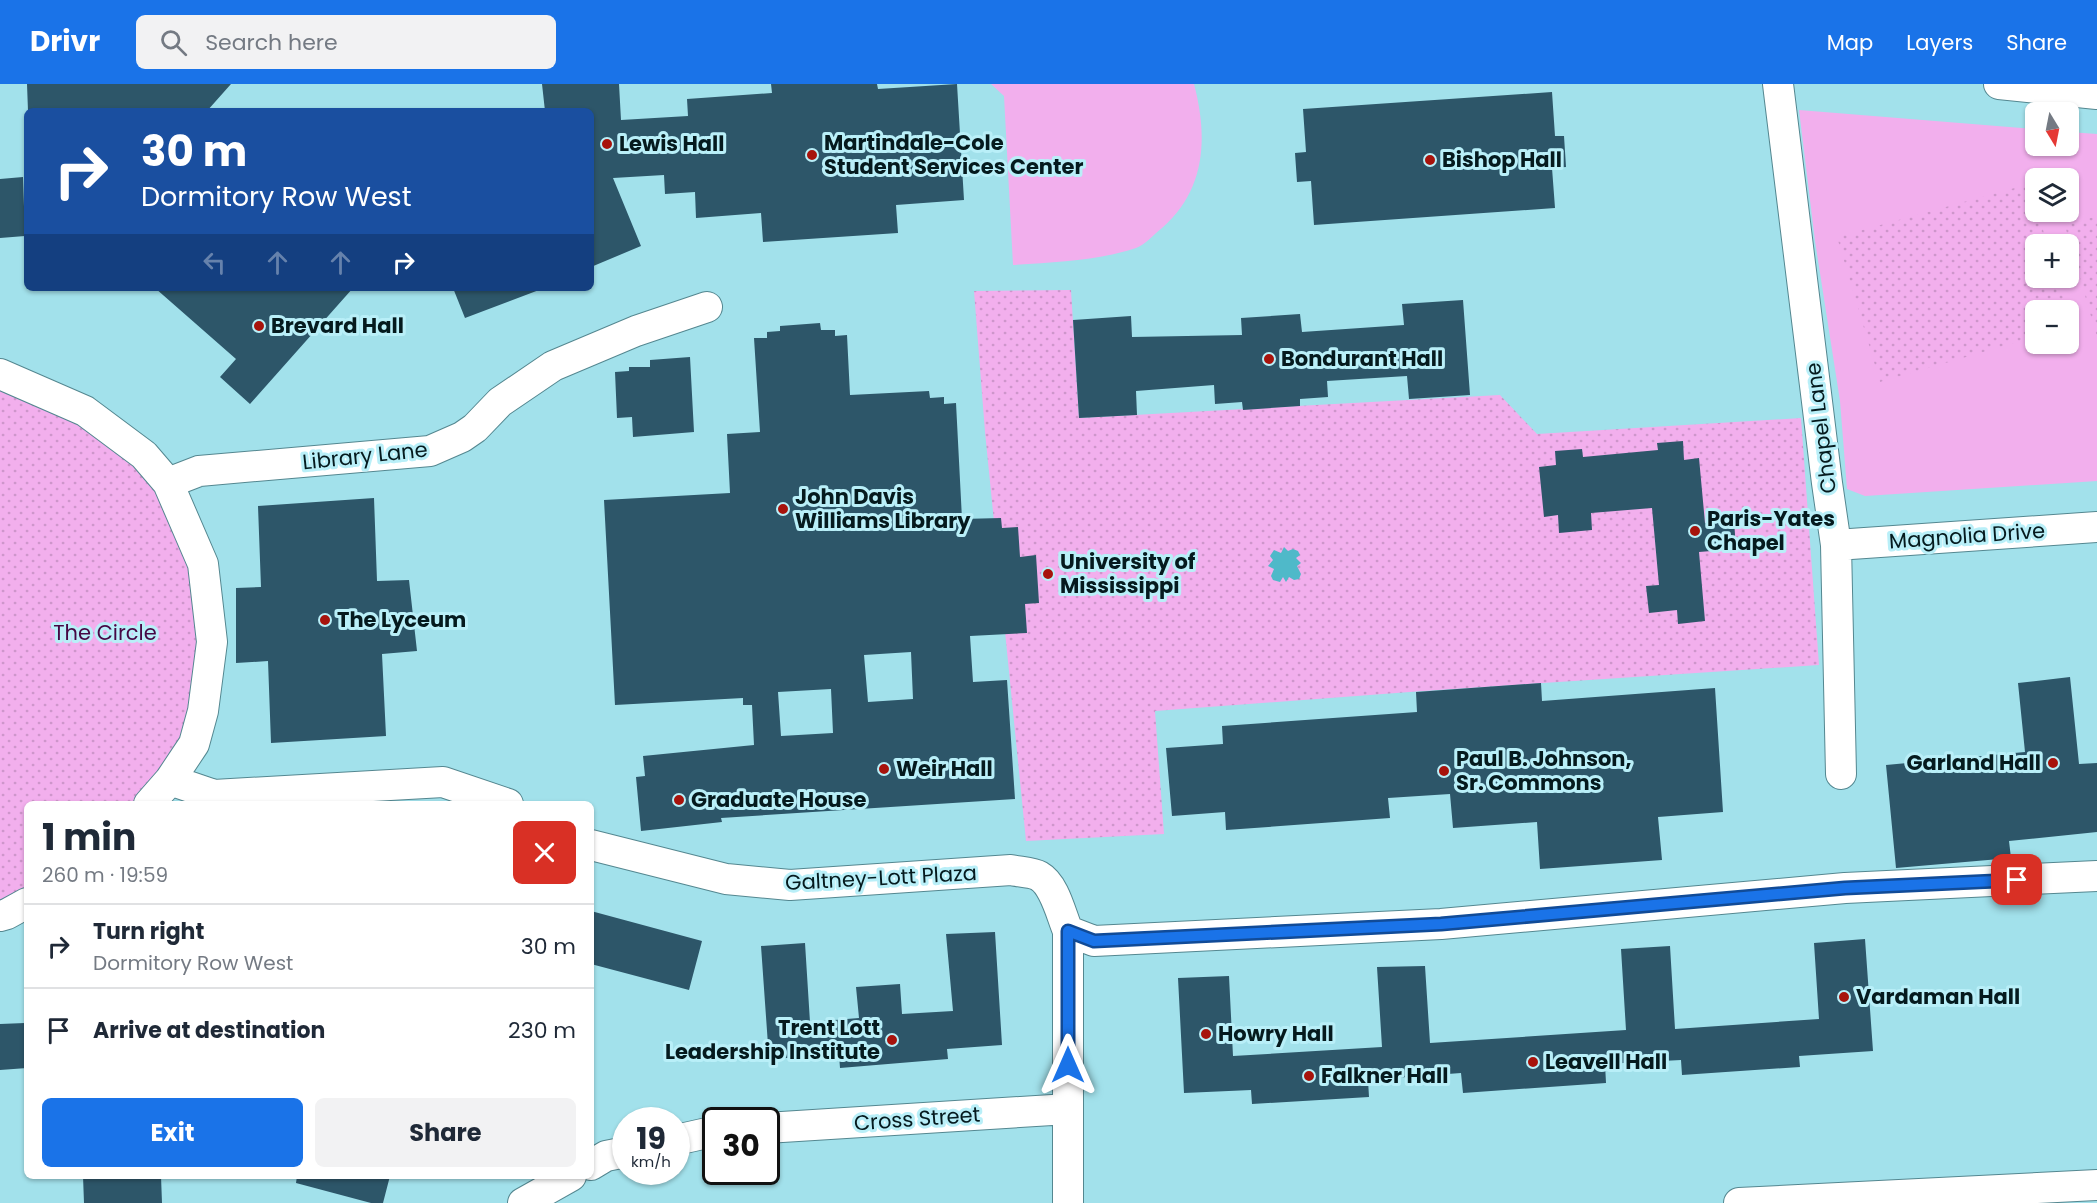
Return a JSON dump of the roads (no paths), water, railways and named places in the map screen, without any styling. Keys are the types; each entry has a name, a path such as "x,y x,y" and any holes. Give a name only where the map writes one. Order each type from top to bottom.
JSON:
{"street":[{"name":"Chapel Lane","path":"1778,84 1836,544 1841,774"},
{"path":"1999,84 2097,94"},
{"name":"Library Lane","path":"168,483 199,471 430,451 462,437 475,428 500,402 553,366 636,331 707,307"},
{"path":"0,374 85,411 144,455 168,483 204,564 212,642 203,711 194,744 170,780 152,801"},
{"name":"Magnolia Drive","path":"1836,544 2097,527"},
{"path":"170,780 214,795 443,782 499,801"},
{"name":"Galtney-Lott Plaza","path":"594,846 726,879 790,885 1011,870 1039,876 1055,894 1068,931"},
{"path":"1068,1203 1068,931 1094,941 1441,924 1845,888 2097,876"},
{"path":"0,916 24,905"},
{"name":"Cross Street","path":"780,1127 1068,1109"},
{"path":"594,1163 612,1155"},
{"path":"523,1203 566,1179"},
{"path":"1739,1203 2097,1185"}],"place":[{"name":"Lewis Hall","path":"607,144"},
{"name":"Martindale-Cole Student Services Center","path":"812,155"},
{"name":"Bishop Hall","path":"1430,160"},
{"name":"Brevard Hall","path":"259,326"},
{"name":"Bondurant Hall","path":"1269,359"},
{"name":"John Davis Williams Library","path":"783,509"},
{"name":"Paris-Yates Chapel","path":"1695,531"},
{"name":"University of Mississippi","path":"1048,574"},
{"name":"The Lyceum","path":"325,620"},
{"name":"Garland Hall","path":"2053,763"},
{"name":"Weir Hall","path":"884,769"},
{"name":"Paul B. Johnson, Sr. Commons","path":"1444,771"},
{"name":"Graduate House","path":"679,800"},
{"name":"Vardaman Hall","path":"1844,997"},
{"name":"Howry Hall","path":"1206,1034"},
{"name":"Trent Lott Leadership Institute","path":"892,1040"},
{"name":"Leavell Hall","path":"1533,1062"},
{"name":"Falkner Hall","path":"1309,1076"}],"park label":[{"name":"The Circle","path":"105,633"}]}
